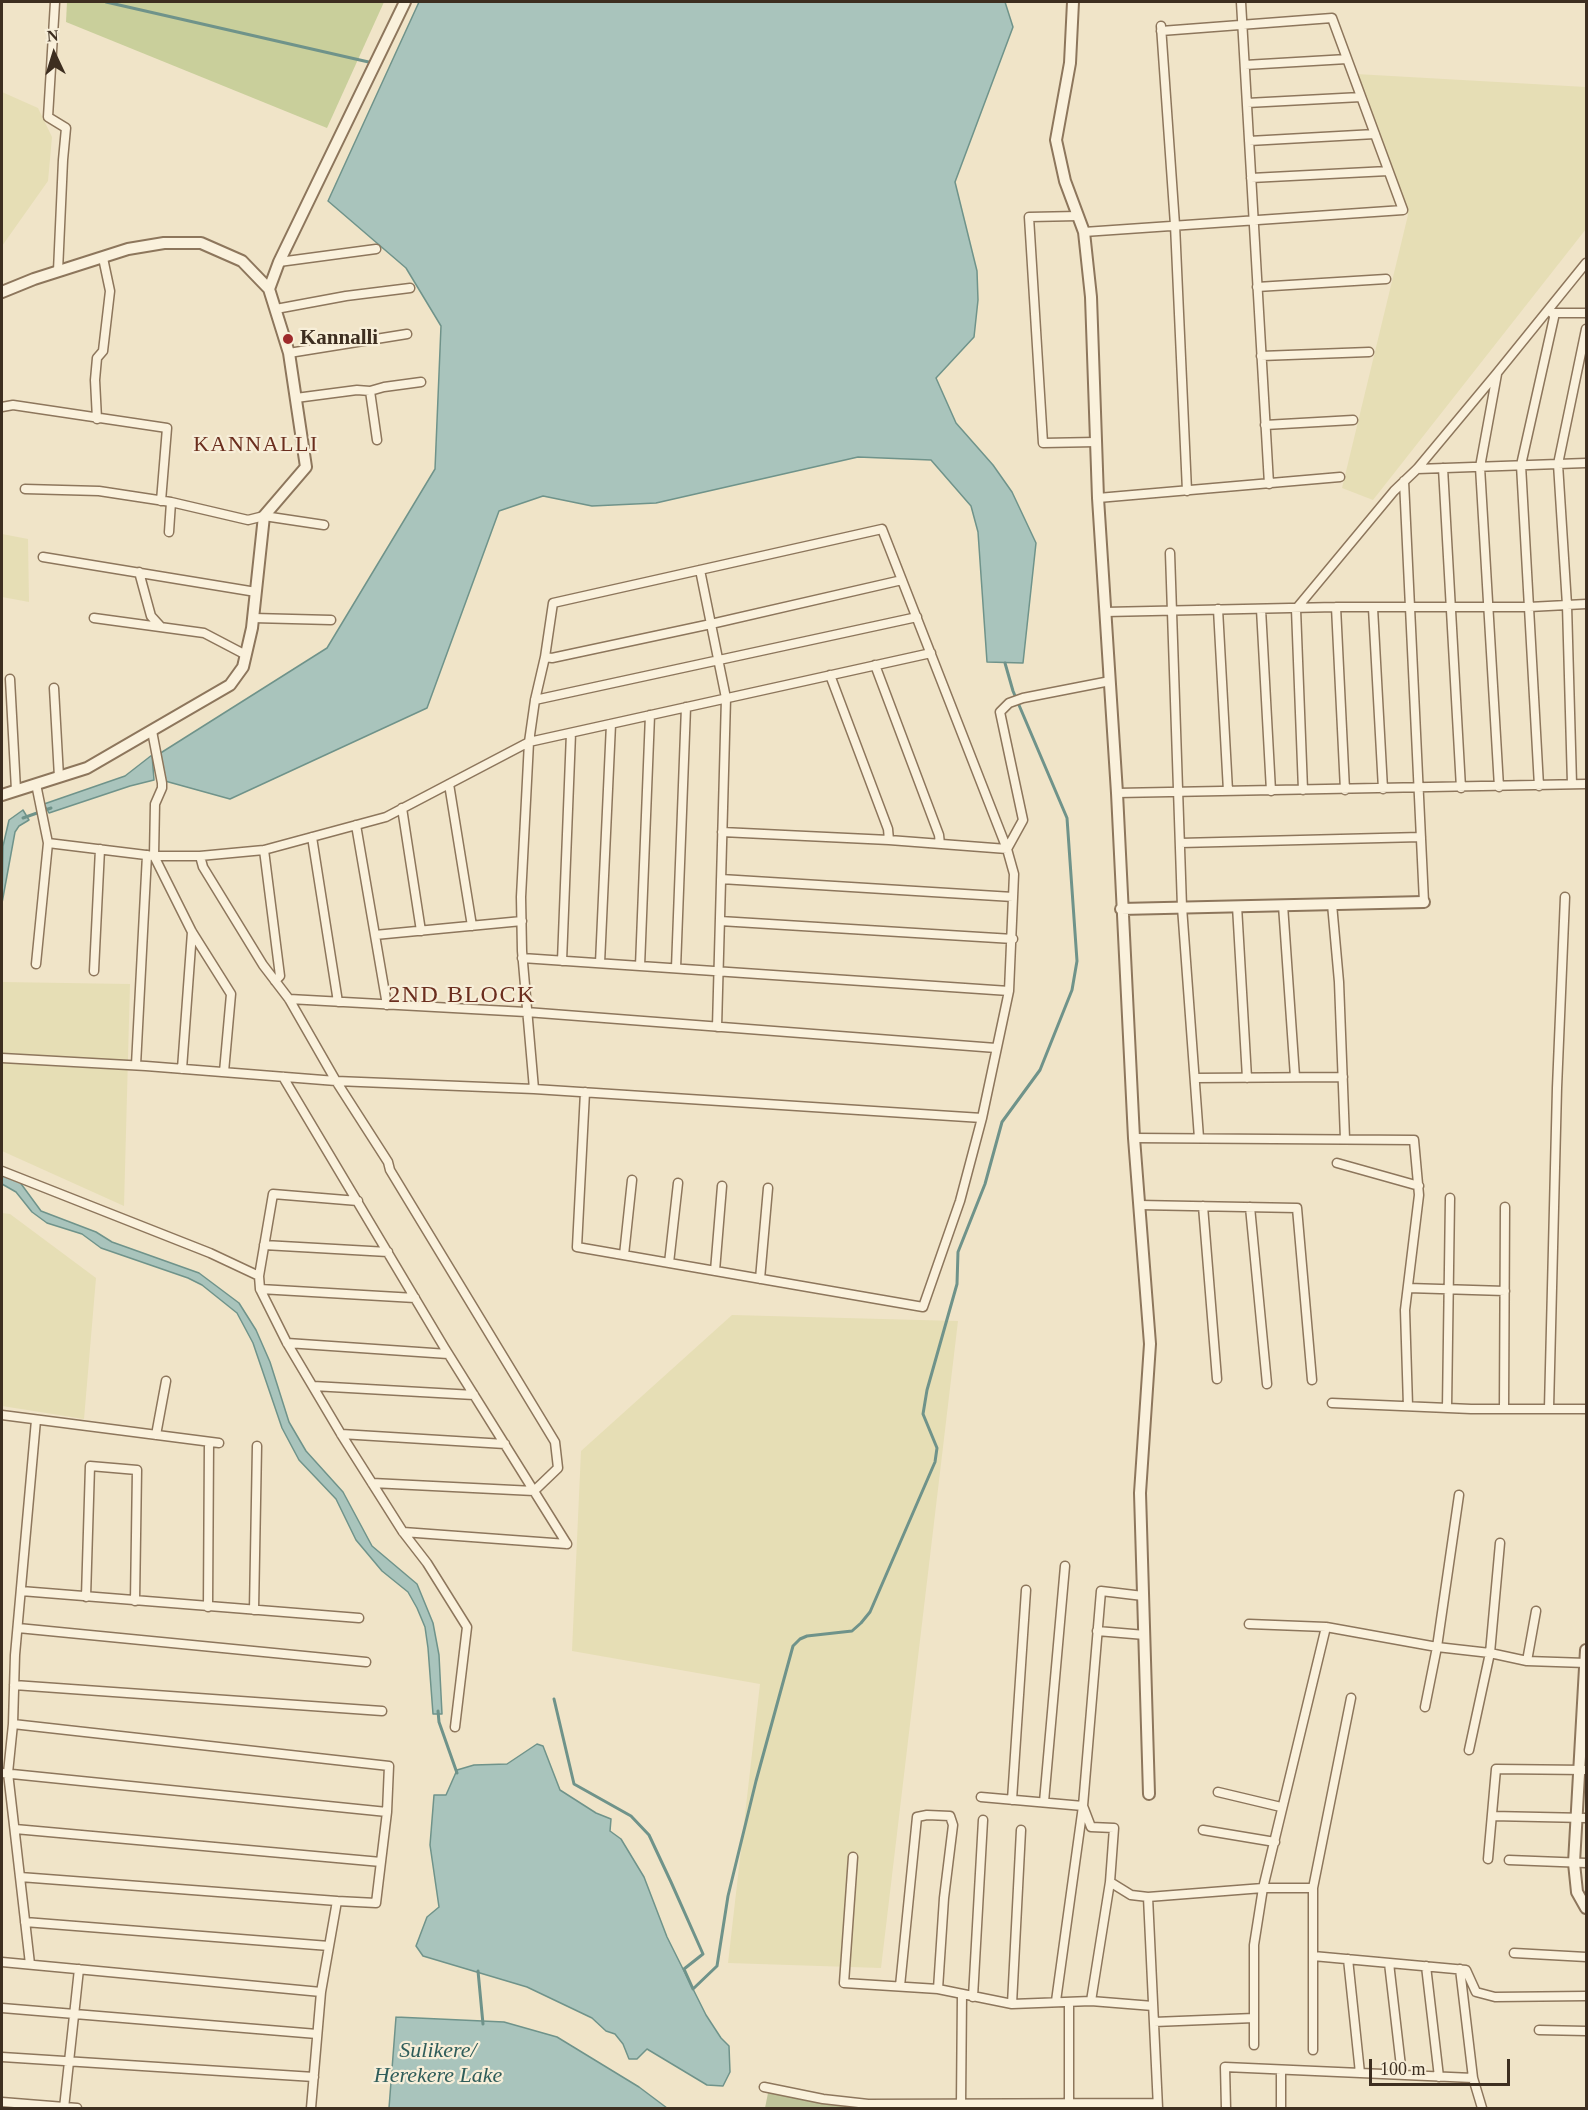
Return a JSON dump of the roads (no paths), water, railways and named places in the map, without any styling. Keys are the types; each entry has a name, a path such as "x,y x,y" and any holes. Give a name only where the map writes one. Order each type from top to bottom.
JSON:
{"street":[{"path":"55,2 48,117 66,128 58,271"},
{"path":"269,289 279,262 405,2"},
{"path":"1073,2 1070,63 1056,140 1065,181 1084,232 1090,297 1098,498 1117,793 1134,1138 1150,1344 1140,1493 1149,1794"},
{"path":"1240,2 1269,484"},
{"path":"1084,232 1175,225 1403,210 1332,18 1161,28 1175,225 1187,490"},
{"path":"1245,65 1347,59"},
{"path":"1247,103 1361,96"},
{"path":"1249,141 1375,134"},
{"path":"1251,178 1388,171"},
{"path":"1078,216 1029,217 1043,443 1096,442"},
{"path":"2,292 128,249 164,243 201,243 242,261 269,289 276,309 289,353 306,467 264,516 253,618 246,655 243,667 230,685 87,768 2,795"},
{"path":"279,262 376,249"},
{"path":"97,419 95,380 97,358 103,351 110,291 103,258"},
{"path":"1303,790 1296,609 1550,313 1587,263"},
{"path":"1257,287 1386,279"},
{"path":"276,309 346,296 410,288"},
{"path":"1550,313 1587,313"},
{"path":"1539,786 1521,465 1550,313"},
{"path":"1572,784 1567,605 1558,464 1587,329"},
{"path":"289,353 407,334"},
{"path":"1261,356 1369,352"},
{"path":"1497,373 1479,467 1499,787"},
{"path":"296,398 357,390 370,391 421,382"},
{"path":"370,391 377,440"},
{"path":"2,407 13,405 168,428 161,501"},
{"path":"1265,425 1353,420"},
{"path":"1417,469 1587,463"},
{"path":"1443,468 1461,788"},
{"path":"1098,498 1340,477"},
{"path":"1121,909 1424,902 1404,481"},
{"path":"25,489 99,491 171,502 248,520 264,516 324,525"},
{"path":"169,532 171,502"},
{"path":"534,1089 522,958 522,921 529,742 553,603 882,529 1007,849 1014,874 1009,991 982,1118 960,1201 923,1306 577,1247 585,1092"},
{"path":"1170,553 1182,907 1199,1138"},
{"path":"43,557 256,592"},
{"path":"700,570 726,698 717,1027"},
{"path":"139,572 151,616 161,627"},
{"path":"545,657 552,658 711,624 902,580"},
{"path":"1105,612 1529,607 1587,604"},
{"path":"1336,608 1345,790"},
{"path":"1373,608 1383,789"},
{"path":"1218,609 1228,791"},
{"path":"1261,609 1271,790"},
{"path":"535,700 917,617"},
{"path":"94,618 204,633 246,655"},
{"path":"253,618 331,620"},
{"path":"48,843 150,855 200,856 264,850 386,817 529,742 930,653"},
{"path":"875,665 939,835 940,844"},
{"path":"830,675 888,829 889,840"},
{"path":"10,679 16,790"},
{"path":"1007,849 1023,820 1000,712 1017,700 1110,681"},
{"path":"54,688 59,777"},
{"path":"676,968 686,707"},
{"path":"640,966 650,715"},
{"path":"600,963 611,724"},
{"path":"136,1065 150,855 155,804 162,783 152,731"},
{"path":"562,960 571,733"},
{"path":"36,783 48,843 36,964"},
{"path":"449,784 472,926"},
{"path":"1117,793 1586,784"},
{"path":"402,808 421,931"},
{"path":"356,825 387,1005"},
{"path":"722,832 889,840 1007,849"},
{"path":"312,837 338,1002"},
{"path":"1180,843 1421,837"},
{"path":"94,971 99,849"},
{"path":"264,850 280,976 275,981"},
{"path":"150,855 192,932 231,994 224,1072"},
{"path":"200,856 203,867 263,965 289,999 336,1081 388,1162 390,1170 555,1442 558,1468 534,1491 372,1483"},
{"path":"721,879 1013,897"},
{"path":"1549,1408 1557,1088 1565,897"},
{"path":"1332,904 1339,982 1345,1139"},
{"path":"1282,905 1295,1077"},
{"path":"1237,906 1246,1078"},
{"path":"375,935 522,921"},
{"path":"720,921 1013,939"},
{"path":"182,1069 192,932"},
{"path":"522,958 1009,991"},
{"path":"289,999 526,1012 996,1048"},
{"path":"2,1058 136,1065 336,1081 534,1089 982,1118"},
{"path":"283,1077 448,1354 567,1544 404,1532"},
{"path":"1195,1078 1343,1077"},
{"path":"1134,1138 1414,1140 1419,1186 1405,1310 1408,1406"},
{"path":"1337,1163 1419,1186"},
{"path":"2,1171 210,1253 258,1276"},
{"path":"624,1255 632,1180"},
{"path":"669,1263 678,1183"},
{"path":"715,1271 722,1186"},
{"path":"760,1278 768,1188"},
{"path":"358,1201 273,1194 258,1276 260,1289 288,1343 341,1434 404,1532 428,1563 467,1627 455,1727"},
{"path":"1447,1408 1450,1198"},
{"path":"1139,1205 1297,1208 1312,1380"},
{"path":"1203,1206 1217,1379"},
{"path":"1250,1207 1267,1384"},
{"path":"1504,1409 1505,1207"},
{"path":"264,1245 388,1252"},
{"path":"1408,1288 1505,1291"},
{"path":"260,1289 415,1298"},
{"path":"288,1343 448,1354"},
{"path":"156,1435 166,1381"},
{"path":"313,1386 474,1395"},
{"path":"1332,1403 1447,1408 1587,1409"},
{"path":"2,1415 214,1442 208,1607"},
{"path":"30,1964 15,1829 5,1773 13,1724 18,1628 36,1420"},
{"path":"341,1434 505,1444"},
{"path":"254,1610 257,1446"},
{"path":"86,1597 90,1466 137,1470 135,1601"},
{"path":"1425,1707 1437,1647 1459,1495"},
{"path":"1469,1750 1490,1653 1500,1543"},
{"path":"1044,1802 1065,1566"},
{"path":"1012,1800 1026,1590"},
{"path":"21,1591 359,1618"},
{"path":"1056,2001 1083,1806 1101,1591 1143,1596"},
{"path":"1527,1660 1536,1611"},
{"path":"1250,1624 1326,1627 1527,1660 1586,1663"},
{"path":"1254,2045 1254,1945 1263,1888 1326,1627"},
{"path":"18,1628 366,1662"},
{"path":"1097,1631 1145,1635"},
{"path":"1587,1650 1582,1818 1574,1863 1577,1892 1587,1908"},
{"path":"14,1685 382,1711"},
{"path":"1313,2050 1313,1888 1351,1698"},
{"path":"13,1724 389,1766 387,1812 376,1903 20,1877"},
{"path":"1488,1858 1496,1769 1582,1770"},
{"path":"5,1773 387,1812"},
{"path":"1218,1792 1281,1807"},
{"path":"981,1797 1083,1806"},
{"path":"1083,1806 1091,1827 1114,1828 1110,1882 1091,2001"},
{"path":"900,1986 917,1817 950,1816 953,1825 944,1898 938,1989"},
{"path":"1492,1816 1582,1818"},
{"path":"973,1997 983,1820"},
{"path":"15,1829 381,1862"},
{"path":"1012,2004 1021,1830"},
{"path":"1203,1830 1275,1842"},
{"path":"854,1857 844,1983 938,1989 1012,2004 1091,2001 1153,2006"},
{"path":"1509,1860 1587,1863"},
{"path":"1110,1882 1131,1895 1148,1897 1263,1888 1313,1888"},
{"path":"764,2086 824,2099 868,2104 1069,2103 1158,2106 1148,1897"},
{"path":"311,2109 321,1992 337,1901"},
{"path":"25,1923 329,1946"},
{"path":"1514,1953 1587,1957"},
{"path":"1313,1956 1466,1970 1476,1992 1495,1997 1587,1996"},
{"path":"1348,1959 1360,2073"},
{"path":"2,1962 321,1992"},
{"path":"1389,1963 1402,2075"},
{"path":"1426,1966 1438,2077"},
{"path":"64,2108 79,1969"},
{"path":"1460,1969 1473,2078 1482,2109"},
{"path":"962,1994 962,2104"},
{"path":"1069,2002 1069,2103"},
{"path":"2,2008 317,2034"},
{"path":"1154,2022 1254,2018"},
{"path":"1539,2030 1587,2031"},
{"path":"2,2057 314,2077"},
{"path":"1226,2109 1225,2067 1473,2078"},
{"path":"1281,2070 1281,2109"},
{"path":"2,2102 77,2109"}],"water":[{"path":"419,2 1005,2 1013,27 955,182 977,271 978,300 974,337 936,378 956,423 993,465 1012,492 1036,543 1023,663 987,662 978,532 971,506 931,460 858,457 656,503 592,506 543,496 499,511 427,708 230,799 165,781 159,754 327,648 435,469 441,326 406,268 328,201"},
{"path":"152,755 154,780 49,813 44,804 125,776"},
{"path":"23,810 29,820 19,826 15,832 2,903 3,846 9,820"},
{"path":"2,1173 19,1181 41,1211 96,1232 112,1242 199,1273 239,1303 256,1330 270,1362 289,1422 306,1451 343,1492 372,1546 417,1584 433,1623 439,1655 442,1714 433,1714 425,1627 417,1608 408,1592 382,1571 356,1540 336,1499 299,1460 282,1428 253,1343 237,1313 202,1285 188,1278 101,1248 82,1234 47,1223 32,1212 16,1192 2,1184"},
{"path":"537,1744 543,1746 560,1790 596,1813 611,1819 610,1831 621,1839 644,1877 667,1937 706,2015 729,2046 730,2072 723,2086 707,2085 647,2049 637,2059 629,2059 623,2044 615,2034 606,2031 592,2018 527,1987 423,1956 416,1946 427,1917 439,1907 430,1845 434,1795 446,1795 457,1770 474,1765 507,1764"},
{"name":"Sulikere/ Herekere Lake","path":"396,2017 504,2022 557,2037 639,2087 667,2108 389,2108"}],"waterway":[{"path":"106,2 373,63"},
{"path":"554,1699 574,1784 631,1816 649,1835 703,1954 684,1969 693,1989 717,1966 728,1896 756,1781 793,1646 807,1636 852,1631 870,1612 935,1462 937,1448 923,1414 927,1390 957,1284 958,1252 985,1184 1002,1122 1040,1070 1072,990 1077,961 1067,818 1013,691 1005,663"},
{"path":"23,818 51,808"},
{"path":"438,1711 439,1722 457,1773"},
{"path":"478,1971 483,2024"}],"place":[{"name":"Kannalli","path":"288,339"}],"district":[{"name":"KANNALLI","path":"256,445"},
{"name":"2ND BLOCK","path":"462,996"}]}
